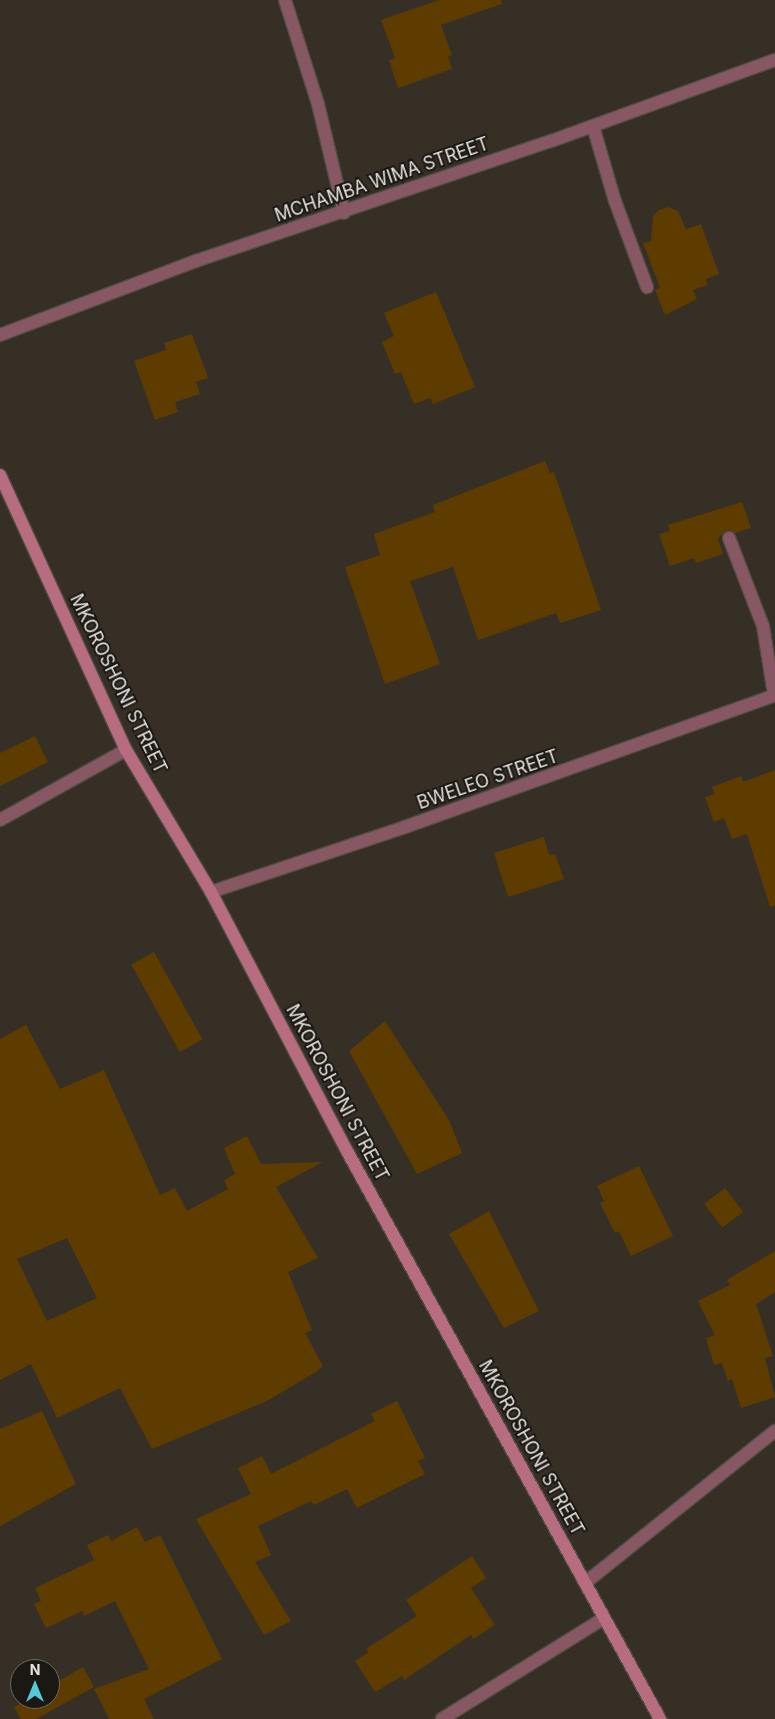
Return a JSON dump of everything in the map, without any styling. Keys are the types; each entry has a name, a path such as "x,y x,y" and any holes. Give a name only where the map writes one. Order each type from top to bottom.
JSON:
{"street":[{"path":"285,0 318,104 344,213"},
{"name":"MCHAMBA WIMA STREET","path":"0,335 196,261 344,213 775,60"},
{"path":"593,126 615,201 647,287"},
{"name":"MKOROSHONI STREET","path":"0,475 126,750 211,892 347,1151 660,1719"},
{"path":"729,538 763,626 774,695"},
{"name":"BWELEO STREET","path":"211,892 405,827 774,695"},
{"path":"0,820 126,750"},
{"path":"585,1582 775,1431"},
{"path":"442,1719 604,1618"}],"building":[{"path":"439,0 501,0 502,4 441,25 452,55 448,56 452,69 398,88 389,60 395,58 381,20"},
{"path":"668,207 678,211 686,229 701,224 719,274 706,279 707,285 693,290 697,299 665,315 655,290 660,288 643,243 651,241 653,216 659,210"},
{"path":"436,292 475,387 433,404 430,398 414,404 401,372 395,374 382,342 394,336 384,313"},
{"path":"192,334 208,378 196,382 200,394 175,402 178,412 155,420 134,361 166,350 164,343"},
{"path":"545,461 550,473 554,472 601,610 560,623 556,613 478,640 453,567 410,581 440,664 385,684 345,567 380,555 374,534 435,512 433,505"},
{"path":"742,502 751,528 735,533 730,530 723,533 718,539 723,554 696,563 694,558 670,566 659,534 670,531 668,525"},
{"path":"35,736 48,762 0,786 0,753"},
{"path":"775,770 775,906 770,907 747,834 732,839 724,818 714,822 705,797 715,794 712,787 741,776 743,782"},
{"path":"544,837 549,855 555,854 564,879 508,897 494,853"},
{"path":"154,952 202,1039 180,1052 131,965"},
{"path":"385,1021 449,1120 462,1153 417,1174 349,1051"},
{"path":"26,1025 60,1089 104,1070 160,1195 175,1188 187,1211 228,1189 224,1180 235,1174 224,1148 247,1136 261,1164 323,1162 276,1187 318,1258 288,1272 312,1330 305,1333 323,1366 267,1401 152,1449 120,1388 57,1418 31,1364 0,1380 0,1039","holes":["67,1238 97,1298 47,1321 17,1259"]},
{"path":"639,1166 673,1236 631,1256 619,1231 615,1233 600,1203 604,1201 597,1186"},
{"path":"725,1188 743,1212 722,1228 704,1204"},
{"path":"489,1211 539,1311 504,1328 449,1234"},
{"path":"775,1251 775,1292 756,1304 773,1356 765,1358 775,1397 741,1408 732,1379 728,1381 722,1363 714,1365 706,1338 715,1335 698,1301 730,1285 727,1280"},
{"path":"397,1401 425,1458 418,1461 425,1474 357,1508 347,1489 314,1505 311,1501 258,1526 271,1555 255,1562 291,1621 264,1635 196,1519 251,1494 238,1468 262,1456 271,1474 375,1421 371,1414"},
{"path":"42,1411 76,1484 0,1526 0,1429"},
{"path":"137,1527 145,1542 160,1535 222,1659 144,1699 154,1719 109,1719 94,1689 149,1669 115,1601 84,1616 82,1611 46,1628 34,1604 41,1601 35,1588 94,1560 87,1545 108,1535 111,1541"},
{"path":"472,1556 486,1578 471,1588 495,1625 473,1639 471,1635 404,1680 402,1676 375,1692 355,1661 369,1652 366,1649 417,1616 406,1600"},
{"path":"83,1667 94,1687 60,1706 60,1680"},
{"path":"15,1709 54,1709 36,1719 21,1719"}]}
